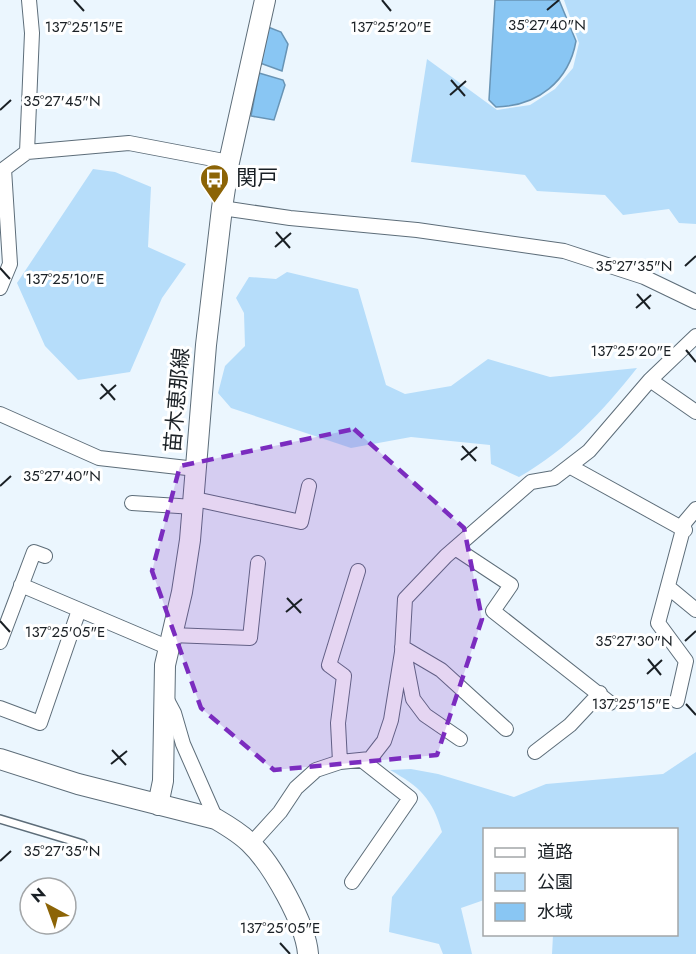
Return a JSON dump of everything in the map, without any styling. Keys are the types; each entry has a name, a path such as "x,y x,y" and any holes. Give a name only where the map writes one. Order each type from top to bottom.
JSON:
{"main road":[{"name":"苗木恵那線","path":"158,806 163,781 169,641 182,592 194,503 206,345 222,208 229,162 266,0"},
{"path":"0,759 78,784 216,819 234,829 251,844 273,874 301,927 308,954"}],"street":[{"path":"27,152 32,33 29,0"},
{"path":"0,288 10,264 4,169 27,152 129,143 229,162"},
{"path":"222,208 290,218 417,230 564,251 644,277 696,302"},
{"path":"251,844 280,812 296,788 316,770 340,762 370,759 384,741 391,720 402,647 405,599 454,548 531,482 554,478 589,451 650,380 696,336"},
{"path":"650,380 696,412"},
{"path":"0,414 99,458 196,469"},
{"path":"571,467 688,527"},
{"path":"132,503 194,503 301,522 309,486"},
{"path":"677,701 686,661 658,623 688,527 696,509"},
{"path":"454,548 511,585 493,611 605,698 535,752"},
{"path":"0,642 34,552 45,556"},
{"path":"21,585 79,610 169,641 250,638 258,563"},
{"path":"340,762 338,723 344,676 329,665 358,571"},
{"path":"668,587 696,610"},
{"path":"0,708 40,723 79,610"},
{"path":"402,647 441,670 506,729"},
{"path":"402,647 413,699 425,715 460,739"},
{"path":"165,696 216,819"},
{"path":"352,882 410,798 363,761"}],"lane":[{"path":"0,819 83,844"}],"highlighted area":[{"path":"354,429 464,528 482,619 437,755 274,770 201,708 152,571 180,466"}],"green space":[{"path":"564,0 696,0 696,224 679,223 669,209 623,215 605,195 537,191 525,175 411,162 427,59 497,110 530,105 555,89 573,68 579,43"},
{"path":"93,169 115,172 151,187 148,247 186,264 162,298 130,372 78,380 45,346 17,283"},
{"path":"287,272 358,289 386,385 405,394 451,386 488,359 550,377 637,368 611,400 569,442 519,477 491,464 490,445 411,437 351,448 231,408 218,393 225,366 245,346 244,313 236,298 249,277 276,279"},
{"path":"696,752 696,954 552,954 553,936 678,936 678,828 483,828 483,900 461,908 472,954 443,954 439,944 389,932 392,897 442,832 434,810 424,795 390,770 411,769 438,774 514,797 546,784 663,774"}],"water":[{"path":"495,0 559,0 576,41 566,68 549,89 525,102 511,106 496,107 489,100"},
{"path":"268,27 281,32 288,44 282,71 260,63"},
{"path":"259,73 283,80 285,85 274,120 251,116"}],"place":[{"name":"関戸","path":"215,204"}]}
